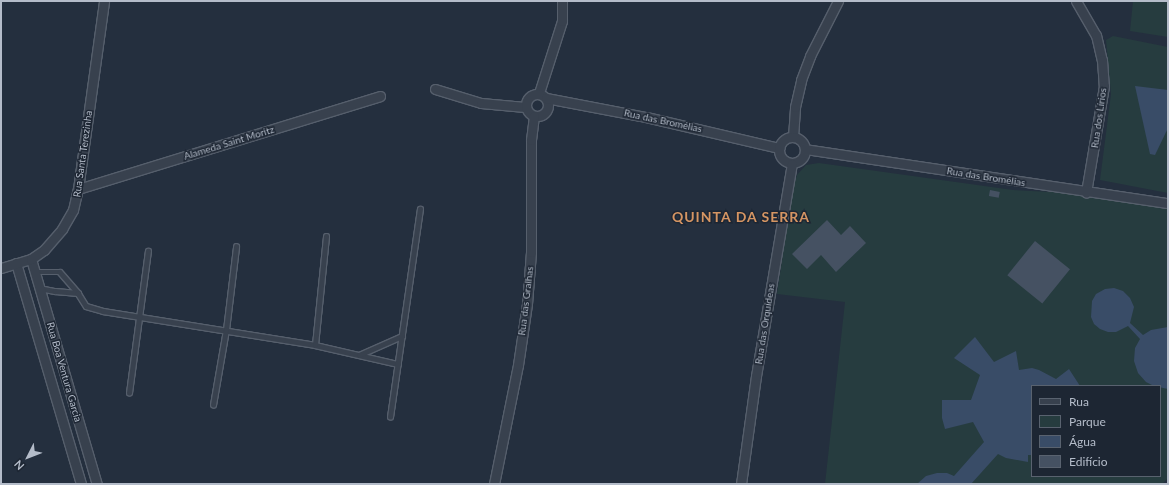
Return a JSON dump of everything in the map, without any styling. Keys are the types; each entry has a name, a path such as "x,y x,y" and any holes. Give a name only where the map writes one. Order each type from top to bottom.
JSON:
{"street":[{"name":"Rua Santa Terezinha","path":"1,268 31,259 50,245 62,229 73,210 78,189 104,1"},
{"path":"543,96 530,95 527,98 525,107 527,111 534,116 543,114 548,107 543,96 562,21 562,1"},
{"path":"793,137 795,107 801,80 810,56 838,1"},
{"name":"Rua dos Lírios","path":"1076,1 1096,35 1102,60 1104,86 1086,192"},
{"path":"435,89 481,103 525,107"},
{"name":"Alameda Saint Moritz","path":"78,189 380,96"},
{"name":"Rua das Bromélias","path":"543,96 646,117 780,148"},
{"name":"Rua das Gralhas","path":"494,484 518,365 527,304 531,252 531,140 534,116"},
{"path":"793,137 801,141 805,149 805,153 800,161 792,164 787,163 781,156 780,148 784,140 793,137"},
{"name":"Rua das Bromélias","path":"805,149 1168,203"},
{"name":"Rua das Orquídeas","path":"741,484 756,376 792,164"},
{"name":"Rua Boa Ventura Garcia","path":"31,259 97,484"},
{"name":"Rua Boa Ventura Garcia","path":"16,263 81,484"},
{"path":"26,296 40,290"}],"lane":[{"path":"390,417 420,209"},
{"path":"315,345 326,237"},
{"path":"213,405 226,330 236,247"},
{"path":"129,393 148,251"},
{"path":"35,272 60,272 78,293 86,306 140,318 226,330 315,345 398,364"},
{"path":"40,290 78,293"},
{"path":"359,355 402,336"}],"green space":[{"path":"1133,1 1168,1 1168,37 1130,31"},
{"path":"1113,36 1168,47 1168,193 1100,180 1111,94 1106,40"},
{"path":"819,163 1013,190 1072,193 1168,209 1168,478 1162,484 825,484 845,302 777,294 792,193 797,175 806,165"}],"water":[{"path":"1135,86 1168,90 1168,128 1155,155 1150,154"},
{"path":"1114,288 1123,291 1130,298 1134,307 1130,323 1143,335 1151,330 1168,327 1168,389 1161,388 1161,385 1152,385 1146,382 1138,373 1134,361 1135,348 1140,339 1128,326 1116,332 1108,332 1100,329 1094,324 1091,317 1092,301 1096,294 1105,289"},
{"path":"975,337 994,362 1016,351 1019,370 1032,368 1056,379 1069,369 1079,385 1031,385 1031,455 1028,455 1028,462 1006,458 998,454 971,484 917,484 926,476 937,473 947,473 954,476 984,442 973,422 945,429 942,418 942,400 971,400 980,375 954,358"}],"building":[{"path":"990,190 1000,192 999,198 989,196"},
{"path":"827,220 841,235 850,226 866,243 836,272 821,255 807,269 792,254"},
{"path":"1035,241 1070,269 1042,304 1007,275"}],"district":[{"name":"QUINTA DA SERRA","path":"741,217"}]}
